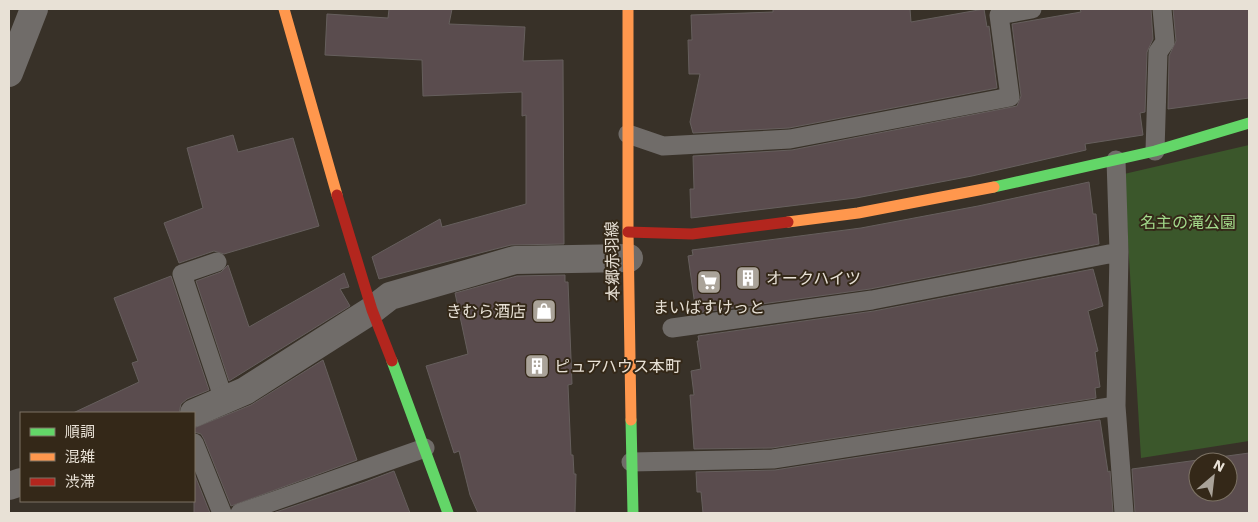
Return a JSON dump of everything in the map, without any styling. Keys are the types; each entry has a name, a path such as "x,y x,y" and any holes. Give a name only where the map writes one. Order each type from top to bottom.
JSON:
{"street":[{"path":"9,73 34,9"},
{"name":"本郷赤羽線","path":"628,9 628,245 633,513"},
{"path":"281,11 372,310 448,513"},
{"path":"195,413 246,390 372,310 390,296 515,260 571,257 692,234 858,212 975,191 1154,151 1249,122"}],"lane":[{"path":"628,134 663,146 790,139 1010,97 999,15 1032,9"},
{"path":"1154,151 1158,52 1165,42 1162,9"},
{"path":"1116,160 1119,252 1116,406 1124,513"},
{"path":"672,328 872,300 1119,252"},
{"path":"217,262 182,274 224,400"},
{"path":"631,462 773,458 1116,406"},
{"path":"195,445 222,513"},
{"path":"240,513 425,448"}],"green space":[{"name":"名主の滝公園","path":"1249,145 1249,441 1141,458 1124,174"}],"building":[{"path":"389,9 452,9 449,24 525,27 523,61 563,60 564,244 511,245 379,279 372,257 440,219 442,227 526,204 526,115 522,116 522,92 423,96 422,60 325,55 327,14 388,18"},
{"path":"773,9 910,9 911,22 984,9 987,27 989,26 997,88 789,128 693,133 690,122 700,74 689,74 688,40 692,40 691,15 773,12"},
{"path":"1080,9 1151,9 1153,39 1147,52 1145,112 1140,113 1143,135 1085,144 1086,150 972,176 856,198 691,218 690,189 694,189 693,156 792,150 1017,106 1021,96 1012,24 1081,12"},
{"path":"1173,9 1249,9 1249,98 1168,109 1169,56 1176,41"},
{"path":"233,135 238,152 293,138 319,226 224,254 214,251 179,263 164,223 203,208 187,148"},
{"path":"1089,182 1093,214 1096,214 1099,244 870,289 696,313 688,256 693,255 692,250 861,228 978,206"},
{"path":"228,265 249,327 344,273 349,287 340,289 350,306 229,381 196,281 221,272"},
{"path":"1093,269 1103,306 1088,311 1098,351 1095,352 1100,387 1095,388 1096,398 772,448 694,449 690,395 694,395 691,371 701,369 698,336 874,311"},
{"path":"565,275 565,282 568,282 572,384 568,385 571,455 573,455 574,474 576,474 575,513 478,513 470,495 459,451 454,453 426,366 468,354 455,293 517,276"},
{"path":"171,276 209,390 187,399 181,404 179,412 75,412 139,382 132,363 138,361 114,298"},
{"path":"323,360 357,460 231,506 204,439 201,434 195,432 195,428 251,405"},
{"path":"1100,420 1108,472 1110,471 1113,513 703,513 701,492 697,492 696,472 775,470"},
{"path":"1249,453 1249,513 1135,513 1132,469 1188,461 1188,502 1238,502 1238,455"},
{"path":"394,471 410,513 273,513 365,482"},
{"path":"195,476 210,513 194,513 195,502"}],"traffic: fast":[{"path":"994,187 1155,151 1249,123"},
{"path":"392,361 448,513"},
{"path":"631,420 633,513"}],"traffic: slow":[{"path":"284,9 337,195"},
{"path":"628,9 628,232 631,420"},
{"path":"788,222 858,213 994,187"}],"traffic: jam":[{"path":"337,195 372,310 392,361"},
{"path":"628,232 692,234 788,222"}],"place":[{"name":"オークハイツ","path":"748,278"},
{"name":"まいばすけっと","path":"709,282"},
{"name":"きむら酒店","path":"544,311"},
{"name":"ピュアハウス本町","path":"537,366"}]}
